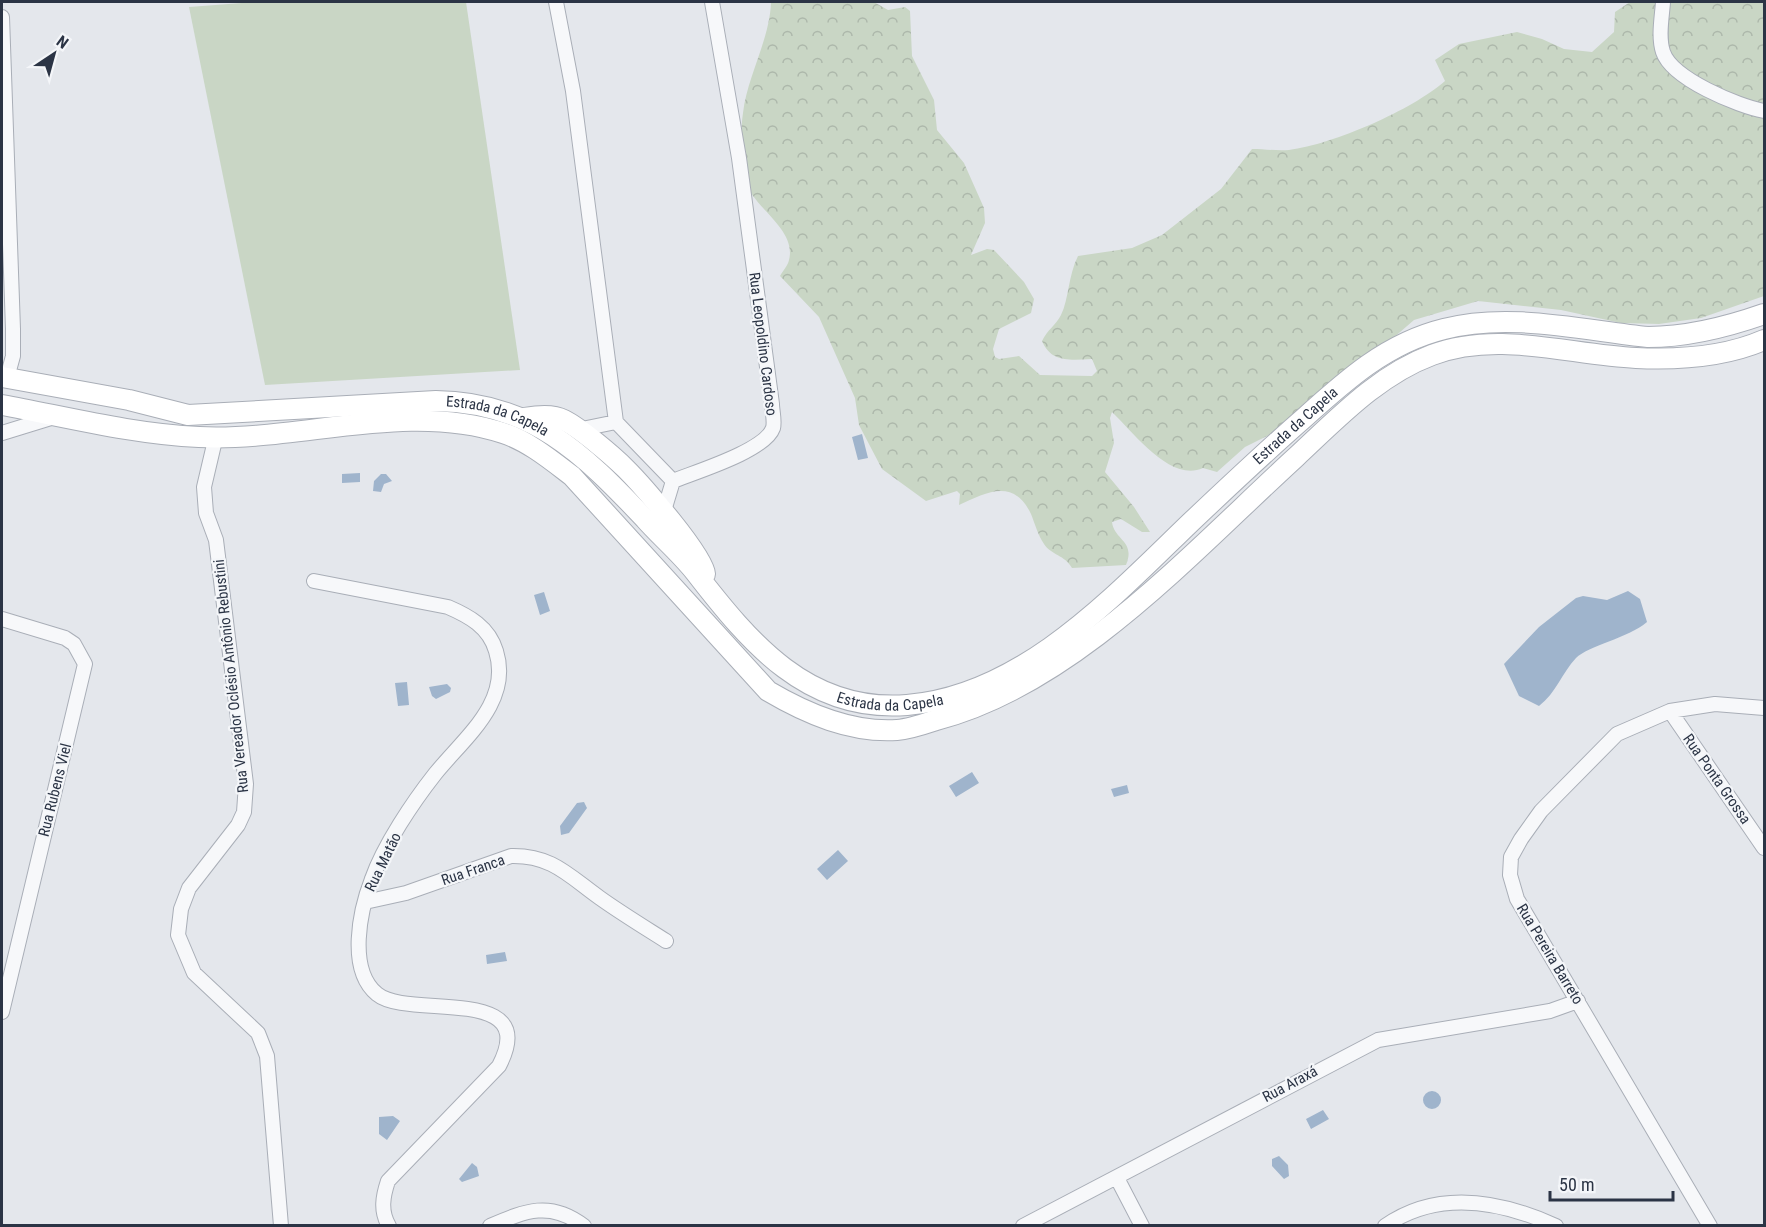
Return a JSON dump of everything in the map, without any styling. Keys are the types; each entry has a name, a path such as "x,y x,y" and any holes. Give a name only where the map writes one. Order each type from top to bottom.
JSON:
{"main road":[{"name":"Estrada da Capela","path":"4,377 129,400 188,415 436,401 470,401 503,410 552,434 576,452 618,490 693,570 706,589 768,658 810,686 870,705 909,705 957,694 1005,674 1042,652 1094,612 1252,464 1351,376 1384,353 1412,339 1446,328 1504,322 1648,338 1671,338 1720,328 1764,314"},
{"name":"Estrada da Capela","path":"2,405 165,435 216,436 304,431 380,422 456,423 503,433 538,451 572,476 668,578 768,691 801,710 830,721 865,729 899,730 992,703 1060,663 1161,581 1357,401 1412,364 1434,354 1484,344 1540,346 1634,358 1687,358 1751,346 1764,340"},
{"path":"522,418 543,416 564,420 623,466 705,568 706,589"},
{"path":"679,555 668,558 668,578 687,584 692,581 693,570"}],"street":[{"path":"556,2 573,91 616,422 674,481 663,514"},
{"name":"Rua Leopoldino Cardoso","path":"674,481 752,448 764,440 773,428 772,404 739,158 712,2"},
{"path":"1663,2 1661,38 1663,52 1671,66 1698,84 1754,109 1764,111"},
{"path":"2,17 13,329 13,356 4,377"},
{"path":"2,433 58,416"},
{"path":"577,430 616,422"},
{"name":"Rua Vereador Oclésio Antônio Rebustini","path":"216,436 204,486 206,513 216,540 224,601 246,784 244,812 238,825 189,888 181,909 178,935 194,974 263,1040 267,1056 281,1226"},
{"name":"Rua Matão","path":"314,581 448,607 466,615 482,627 494,643 500,662 500,682 494,702 434,775 393,838 373,876 365,902 359,952 362,976 377,994 396,1004 474,1008 487,1013 502,1026 507,1040 506,1053 498,1066 388,1181 383,1194 383,1208 389,1226"},
{"name":"Rua Rubens Viel","path":"2,619 65,638 74,644 85,664 2,1012"},
{"name":"Rua Pereira Barreto","path":"1710,1226 1517,899 1510,875 1511,857 1542,812 1617,734 1670,711 1714,704 1764,708"},
{"name":"Rua Ponta Grossa","path":"1670,711 1764,848"},
{"name":"Rua Franca","path":"365,902 406,893 511,856 530,856 558,866 600,898 666,941"},
{"name":"Rua Araxá","path":"1023,1226 1117,1178 1345,1054 1378,1040 1550,1011 1578,1001"},
{"path":"1117,1178 1142,1226"},
{"path":"1385,1226 1413,1212 1449,1202 1507,1206 1556,1226"},
{"path":"490,1226 531,1210 552,1210 572,1216 584,1226"}],"green space":[{"path":"255,2 466,2 520,370 265,385 189,7"},
{"path":"771,2 874,2 888,10 905,7 910,11 912,56 934,100 937,130 964,163 984,208 985,223 971,255 987,249 994,250 1024,282 1034,299 1031,313 999,329 993,349 995,357 999,359 1019,356 1040,375 1092,376 1097,371 1092,359 1069,360 1056,357 1042,341 1061,315 1078,256 1132,248 1162,235 1221,189 1252,149 1289,150 1307,147 1349,133 1393,114 1445,81 1435,60 1459,44 1517,32 1542,39 1564,49 1592,52 1614,32 1615,12 1630,2 1764,2 1764,296 1701,318 1659,324 1621,323 1561,310 1478,301 1414,320 1325,397 1271,434 1245,447 1217,472 1203,468 1191,471 1178,469 1154,454 1112,412 1110,418 1114,443 1105,472 1134,507 1150,532 1142,532 1121,519 1112,522 1116,533 1128,551 1126,565 1072,568 1066,560 1050,551 1044,544 1031,514 1024,502 1016,495 998,491 959,505 960,494 957,491 926,501 882,469 859,425 855,398 819,317 780,276 789,260 790,249 787,238 750,192 746,182 742,148 743,113 745,99 767,30"}],"water":[{"path":"862,434 868,458 858,460 852,437"},
{"path":"360,473 360,482 342,483 342,474"},
{"path":"381,474 386,474 392,481 384,484 381,492 373,491 374,481"},
{"path":"1628,591 1640,599 1647,622 1630,633 1576,658 1550,695 1539,706 1519,696 1504,664 1539,627 1576,598 1583,596 1607,600"},
{"path":"544,592 550,611 540,615 534,595"},
{"path":"407,682 409,705 398,706 395,683"},
{"path":"447,684 451,688 450,692 436,699 432,696 429,687"},
{"path":"972,772 979,783 956,797 949,786"},
{"path":"1127,785 1129,793 1114,797 1111,789"},
{"path":"584,802 587,808 569,833 561,835 560,826 577,803"},
{"path":"838,850 848,861 827,880 817,869"},
{"path":"505,952 507,961 487,964 486,955"},
{"path":"1432,1091 1438,1094 1441,1100 1438,1106 1432,1109 1426,1106 1423,1100 1426,1094"},
{"path":"1323,1110 1329,1119 1311,1129 1306,1119"},
{"path":"393,1116 400,1121 387,1140 379,1134 379,1117"},
{"path":"1279,1156 1288,1165 1289,1176 1284,1179 1272,1166 1272,1159"},
{"path":"472,1163 477,1167 479,1176 462,1182 459,1179"}]}
